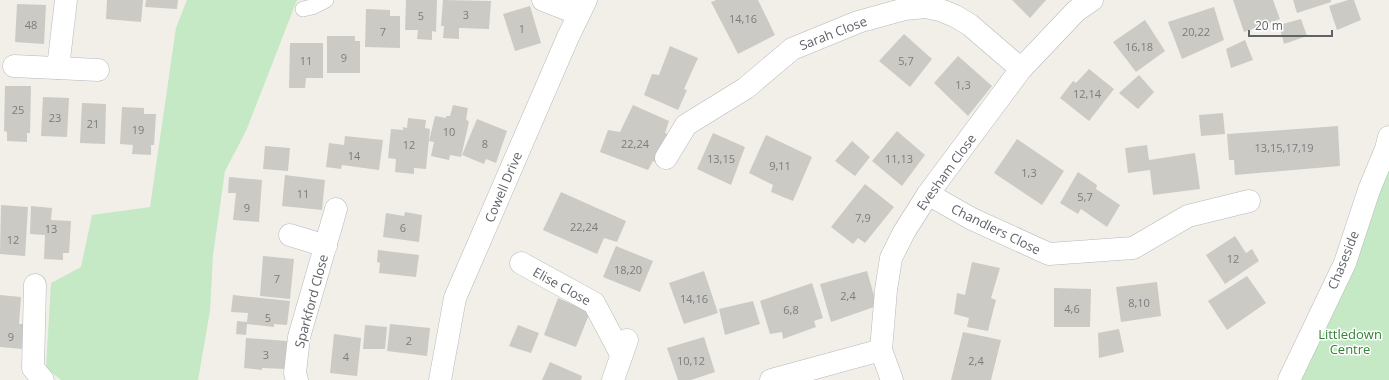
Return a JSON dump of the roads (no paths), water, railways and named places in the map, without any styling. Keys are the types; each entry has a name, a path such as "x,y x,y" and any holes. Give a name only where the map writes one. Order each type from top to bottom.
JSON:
{"street":[{"path":"58,68 66,0"},
{"path":"544,0 583,7"},
{"name":"Evesham Close","path":"892,380 881,350 886,290 891,258 904,232 928,194 1021,69 1076,11 1092,0"},
{"name":"Cowell Drive","path":"440,380 455,298 568,37 583,7"},
{"name":"Sarah Close","path":"666,158 686,125 746,88 792,49 858,22 905,9 925,7 940,10 955,16 970,25 1021,69"},
{"path":"14,66 98,70"},
{"name":"Chaseside","path":"1289,380 1345,263 1368,190 1386,149 1389,137"},
{"name":"Chandlers Close","path":"928,194 972,219 1049,254 1133,248 1188,216 1249,201"},
{"name":"Sparkford Close","path":"297,380 294,372 299,336 336,209"},
{"name":"Sparkford Close","path":"290,235 326,246"},
{"name":"Elise Close","path":"521,263 594,303 625,345 613,380"},
{"path":"35,285 33,368 43,380"},
{"path":"771,380 881,350"}],"lane":[{"path":"303,9 312,7 326,0"}],"park label":[{"name":"Littledown Centre","path":"1350,342"}]}
